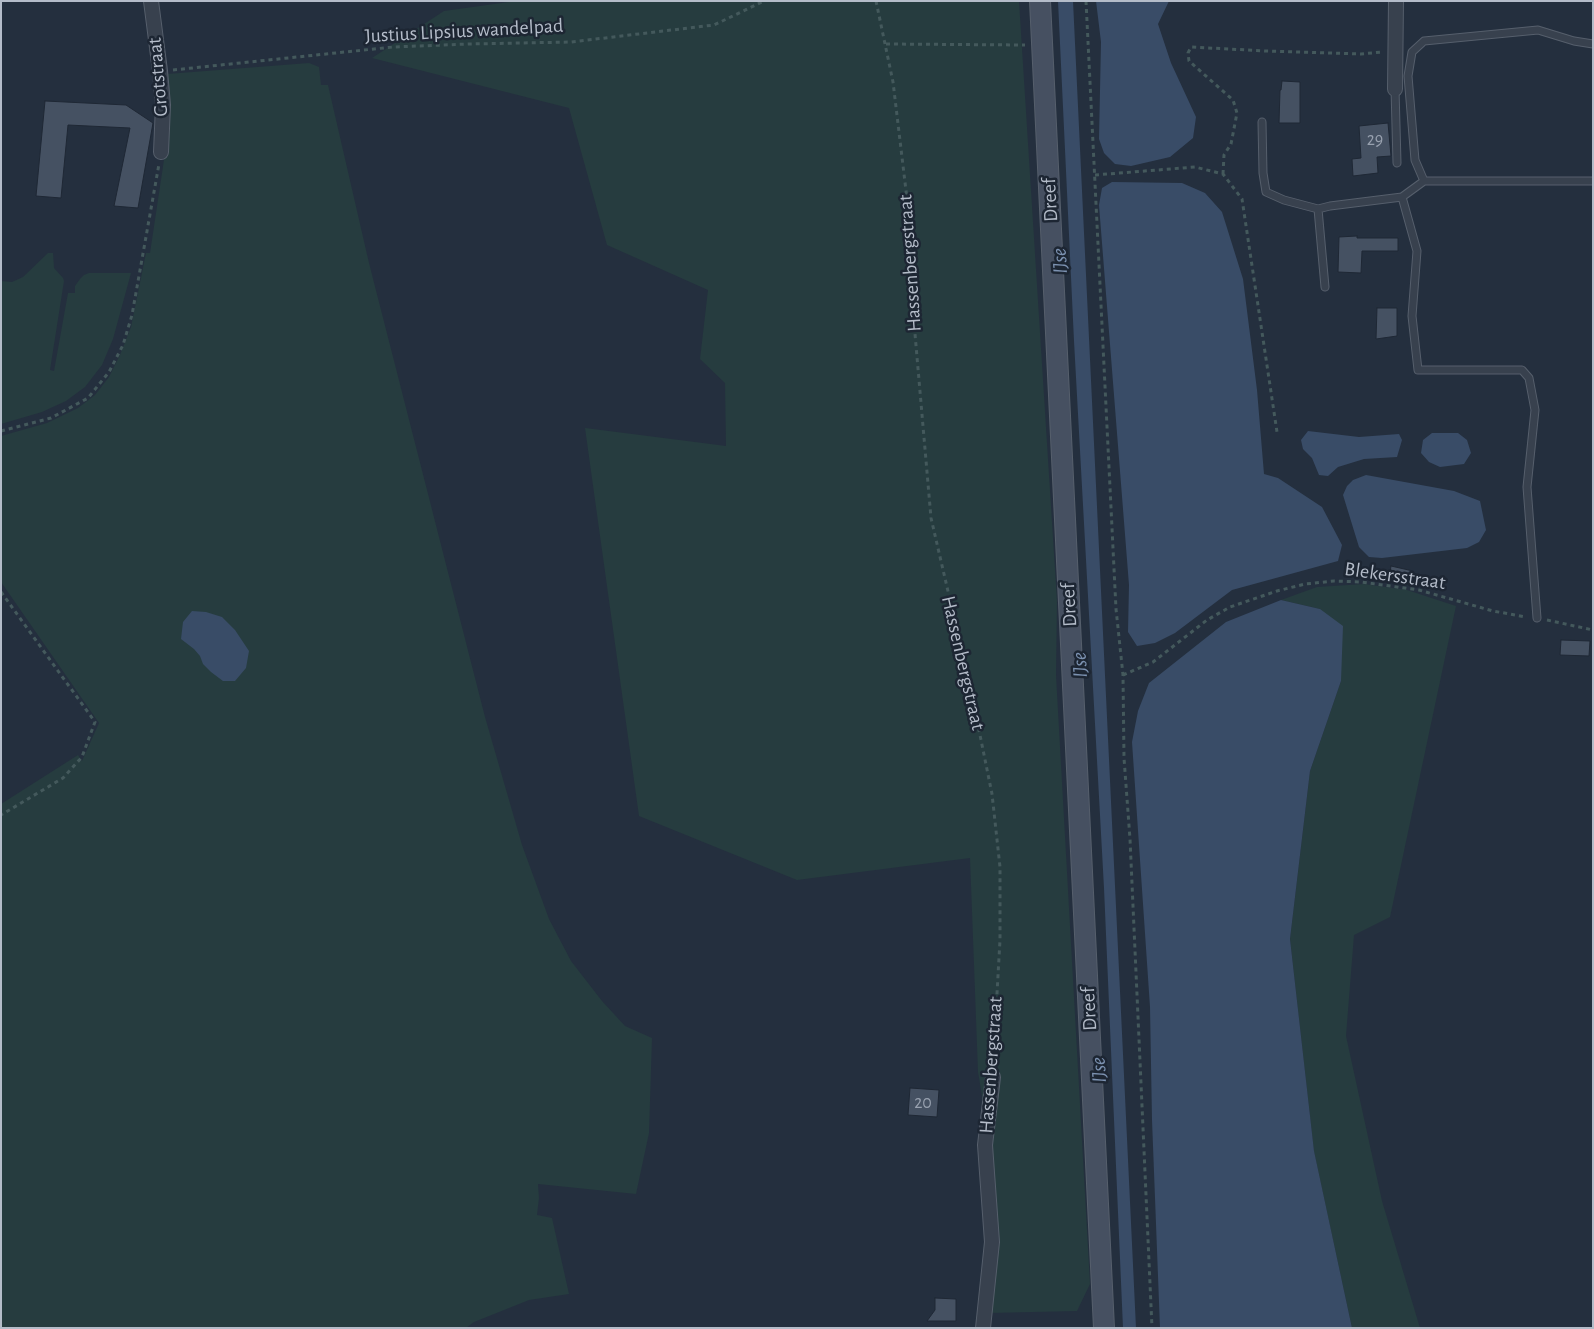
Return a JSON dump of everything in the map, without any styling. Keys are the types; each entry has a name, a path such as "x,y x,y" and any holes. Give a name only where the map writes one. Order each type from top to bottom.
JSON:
{"main road":[{"name":"Dreef","path":"1040,1 1104,1328"}],"street":[{"name":"Grotstraat","path":"151,1 163,105 161,152"},
{"path":"1395,88 1396,1"},
{"name":"Hassenbergstraat","path":"983,1328 992,1242 985,1145 993,1078"}],"lane":[{"path":"1424,181 1415,160 1408,76 1412,52 1424,41 1538,30 1574,41 1593,44"},
{"path":"1395,88 1397,163"},
{"path":"1262,122 1263,173 1266,192 1284,200 1318,210 1330,206 1402,197 1424,181 1593,181"},
{"path":"1402,197 1417,252 1412,316 1418,370 1522,370 1529,378 1535,410 1527,488 1537,618"},
{"path":"1318,210 1325,287"}],"path":[{"name":"Justius Lipsius wandelpad","path":"160,71 393,48 571,42 714,25 764,1"},
{"name":"Hassenbergstraat","path":"876,1 894,82 906,199 931,518 970,686 990,785 1000,866 1000,940 993,1078"},
{"path":"1086,1 1116,609 1123,675 1124,758 1131,859 1152,1328"},
{"path":"886,44 1042,45"},
{"path":"1223,174 1224,154 1231,144 1237,113 1233,100 1189,62 1188,53 1191,46 1361,54 1395,51"},
{"path":"1,431 51,418 88,398 109,372 123,345 132,315 161,152"},
{"path":"1095,176 1195,167 1223,174 1242,199 1277,432"},
{"name":"Blekersstraat","path":"1123,675 1153,662 1207,620 1230,607 1277,591 1305,584 1361,582 1419,590 1493,612 1537,618 1593,630"},
{"path":"1,592 95,722 82,757 63,778 1,815"}],"green space":[{"path":"516,1 1019,1 1057,601 1056,675 1090,1284 1077,1311 989,1313 988,1131 978,1072 970,858 797,880 639,816 585,428 726,446 725,383 700,359 708,290 607,245 569,108 372,58 444,11"},
{"path":"309,63 319,67 321,85 328,85 369,263 485,717 522,845 549,919 571,961 602,1001 625,1026 652,1038 649,1133 636,1194 538,1184 537,1215 552,1218 569,1294 529,1300 474,1322 466,1328 1,1328 1,804 78,755 82,761 99,723 1,582 1,436 47,423 78,408 95,395 109,377 120,355 131,327 146,253 150,253 168,133 167,74"},
{"path":"48,253 53,253 54,268 64,281 50,370 54,371 68,293 75,293 75,286 84,275 89,273 131,273 113,339 102,365 85,387 66,401 42,412 1,424 1,281 12,282 23,277"},
{"path":"1364,584 1407,590 1456,606 1390,917 1354,935 1346,1036 1382,1201 1420,1328 1352,1328 1314,1152 1290,939 1310,771 1341,681 1320,609 1281,600 1317,587"}],"water":[{"path":"1058,1 1073,1 1136,1328 1123,1328 1104,888 1074,341"},
{"path":"1096,1 1169,1 1158,24 1171,63 1196,117 1193,138 1170,157 1131,166 1115,164 1104,153 1099,139 1101,42"},
{"path":"1112,182 1182,183 1205,193 1222,212 1243,279 1257,390 1264,474 1278,478 1322,507 1342,545 1338,561 1232,590 1175,633 1155,643 1137,646 1128,632 1129,585 1099,205 1102,188"},
{"path":"1308,431 1359,437 1399,434 1402,440 1397,457 1364,459 1338,467 1328,476 1319,475 1312,458 1303,449 1301,440"},
{"path":"1432,433 1458,433 1467,440 1471,453 1464,464 1440,467 1429,462 1421,453 1423,440"},
{"path":"1366,475 1454,491 1480,501 1486,530 1479,542 1467,548 1382,558 1369,557 1359,547 1343,495 1347,486 1353,480"},
{"path":"1281,600 1320,609 1343,626 1341,681 1310,771 1290,939 1314,1151 1352,1328 1160,1328 1152,1120 1150,1007 1132,742 1138,711 1149,683 1226,622"},
{"path":"192,611 206,612 222,617 235,630 249,651 246,668 235,681 223,681 211,672 203,664 200,656 194,649 181,639 183,622"}],"building":[{"path":"1282,81 1300,82 1300,123 1279,123"},
{"path":"45,101 126,105 153,123 138,208 114,206 130,128 68,125 61,198 36,196"},
{"path":"1388,123 1391,156 1377,157 1378,173 1353,176 1352,159 1361,158 1359,126"},
{"path":"1357,236 1357,238 1398,238 1398,251 1362,251 1361,273 1338,272 1339,237"},
{"path":"1377,308 1397,308 1397,336 1376,339"},
{"path":"1391,566 1413,571 1410,583 1389,579"},
{"path":"1561,640 1590,641 1589,656 1560,655"},
{"path":"910,1088 939,1090 937,1117 908,1115"},
{"path":"935,1298 956,1299 956,1321 927,1321 935,1310"}],"water label":[{"name":"IJse","path":"1060,261"},
{"name":"IJse","path":"1080,665"},
{"name":"IJse","path":"1099,1070"}]}
